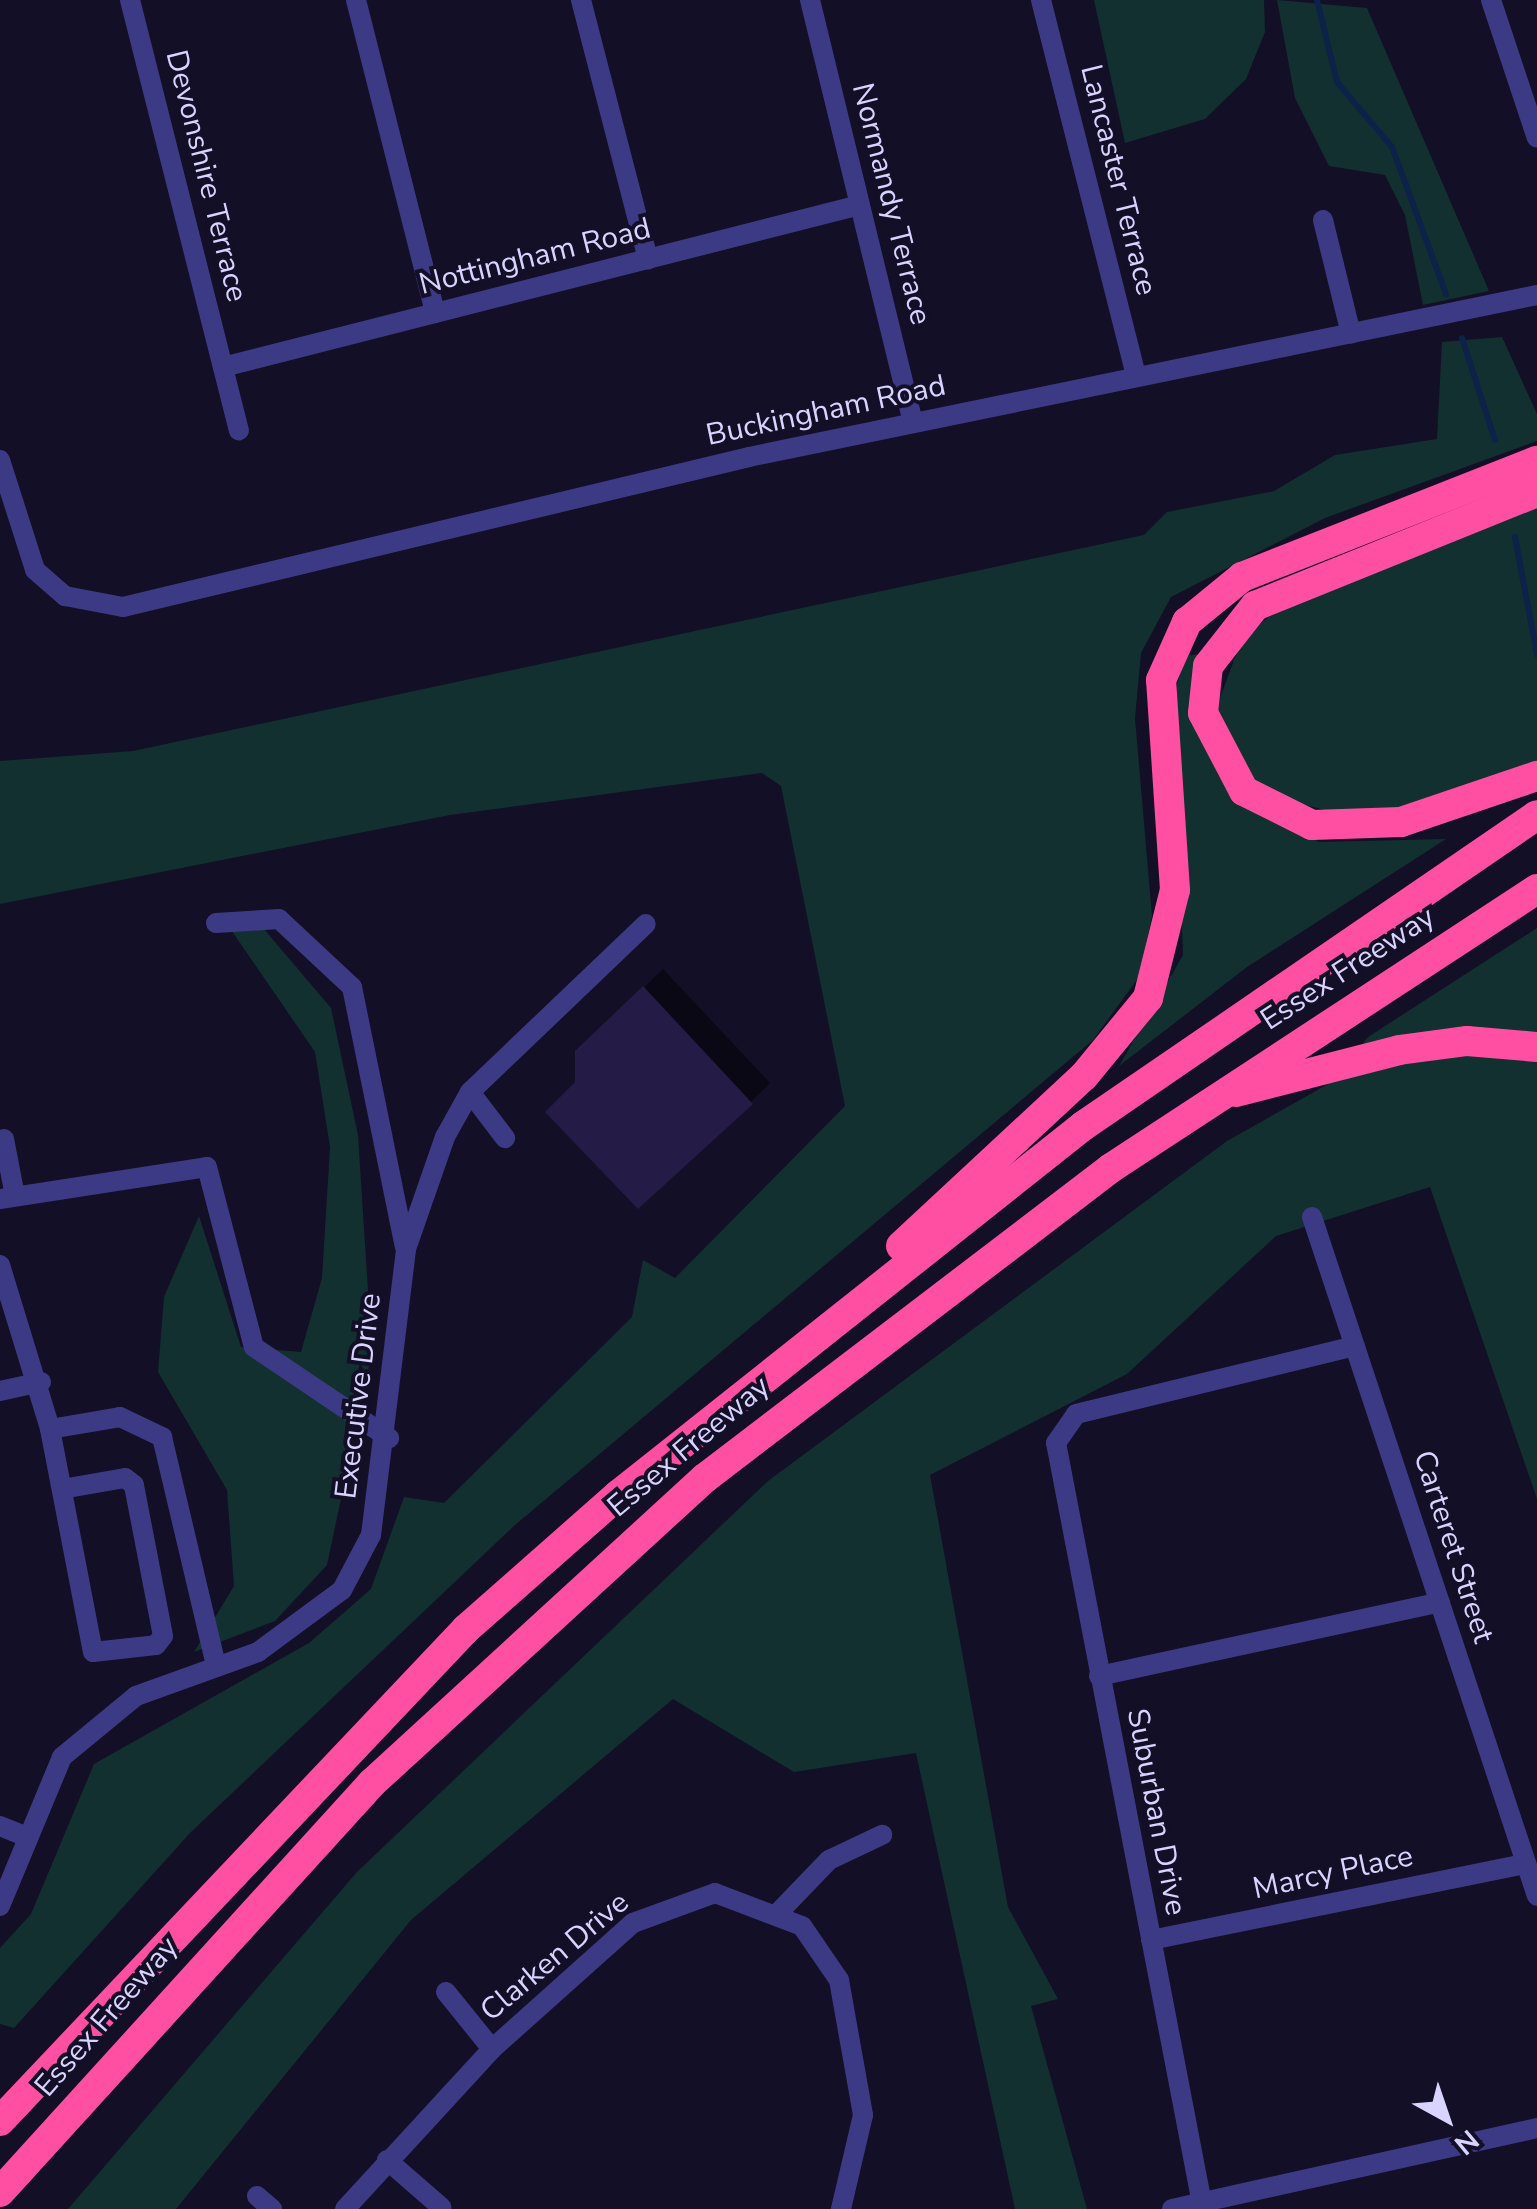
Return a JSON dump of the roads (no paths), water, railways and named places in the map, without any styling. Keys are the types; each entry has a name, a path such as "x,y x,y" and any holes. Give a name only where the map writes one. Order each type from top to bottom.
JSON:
{"highway":[{"path":"790,1351 1084,1076 1148,998 1174,890 1160,680 1187,622 1242,577 1537,461"},
{"path":"1537,492 1255,606 1208,666 1204,713 1218,756 1244,791 1312,825 1418,818 1537,776"},
{"name":"Essex Freeway","path":"0,2121 466,1630 790,1351 1083,1126 1537,815"},
{"name":"Essex Freeway","path":"0,2192 358,1798 608,1561 925,1302 1216,1097 1537,889"},
{"path":"1216,1097 1399,1050 1467,1042 1537,1047"}],"street":[{"name":"Devonshire Terrace","path":"130,0 240,430"},
{"path":"356,0 435,314"},
{"path":"581,0 648,260"},
{"name":"Normandy Terrace","path":"810,0 913,422"},
{"name":"Lancaster Terrace","path":"1041,0 1136,375"},
{"path":"1492,0 1537,138"},
{"name":"Nottingham Road","path":"223,367 860,205"},
{"path":"1323,220 1351,334"},
{"name":"Buckingham Road","path":"0,460 36,570 84,604 132,606 913,422 1537,296"},
{"path":"216,922 279,918 352,987 406,1249"},
{"path":"406,1249 470,1092 646,924"},
{"path":"470,1092 506,1138"},
{"path":"4,1139 7,1197 208,1167 254,1346 389,1438"},
{"name":"Carteret Street","path":"1312,1216 1537,1896"},
{"name":"Executive Drive","path":"0,1906 62,1757 136,1696 287,1636 342,1590 371,1536 389,1438 406,1249"},
{"path":"0,1265 41,1382 93,1652 156,1645 163,1636 134,1485 125,1478 62,1490"},
{"name":"Suburban Drive","path":"1203,2205 1058,1464 1062,1428 1106,1404 1355,1346"},
{"path":"0,1391 41,1382"},
{"path":"50,1430 120,1417 162,1438 216,1665"},
{"path":"1099,1676 1440,1602"},
{"path":"0,1826 27,1836"},
{"path":"776,1914 829,1860 882,1835"},
{"name":"Marcy Place","path":"1151,1940 1526,1864"},
{"name":"Clarken Drive","path":"344,2209 492,2049 633,1923 676,1900 715,1893 776,1914 824,1948 851,2024 864,2115 846,2207"},
{"path":"446,1992 492,2049"},
{"path":"1172,2209 1537,2128"},
{"path":"387,2160 440,2207"}],"waterway":[{"path":"1317,0 1337,82 1392,147 1446,294"},
{"path":"1462,338 1495,440"},
{"path":"1515,537 1537,655"}]}
